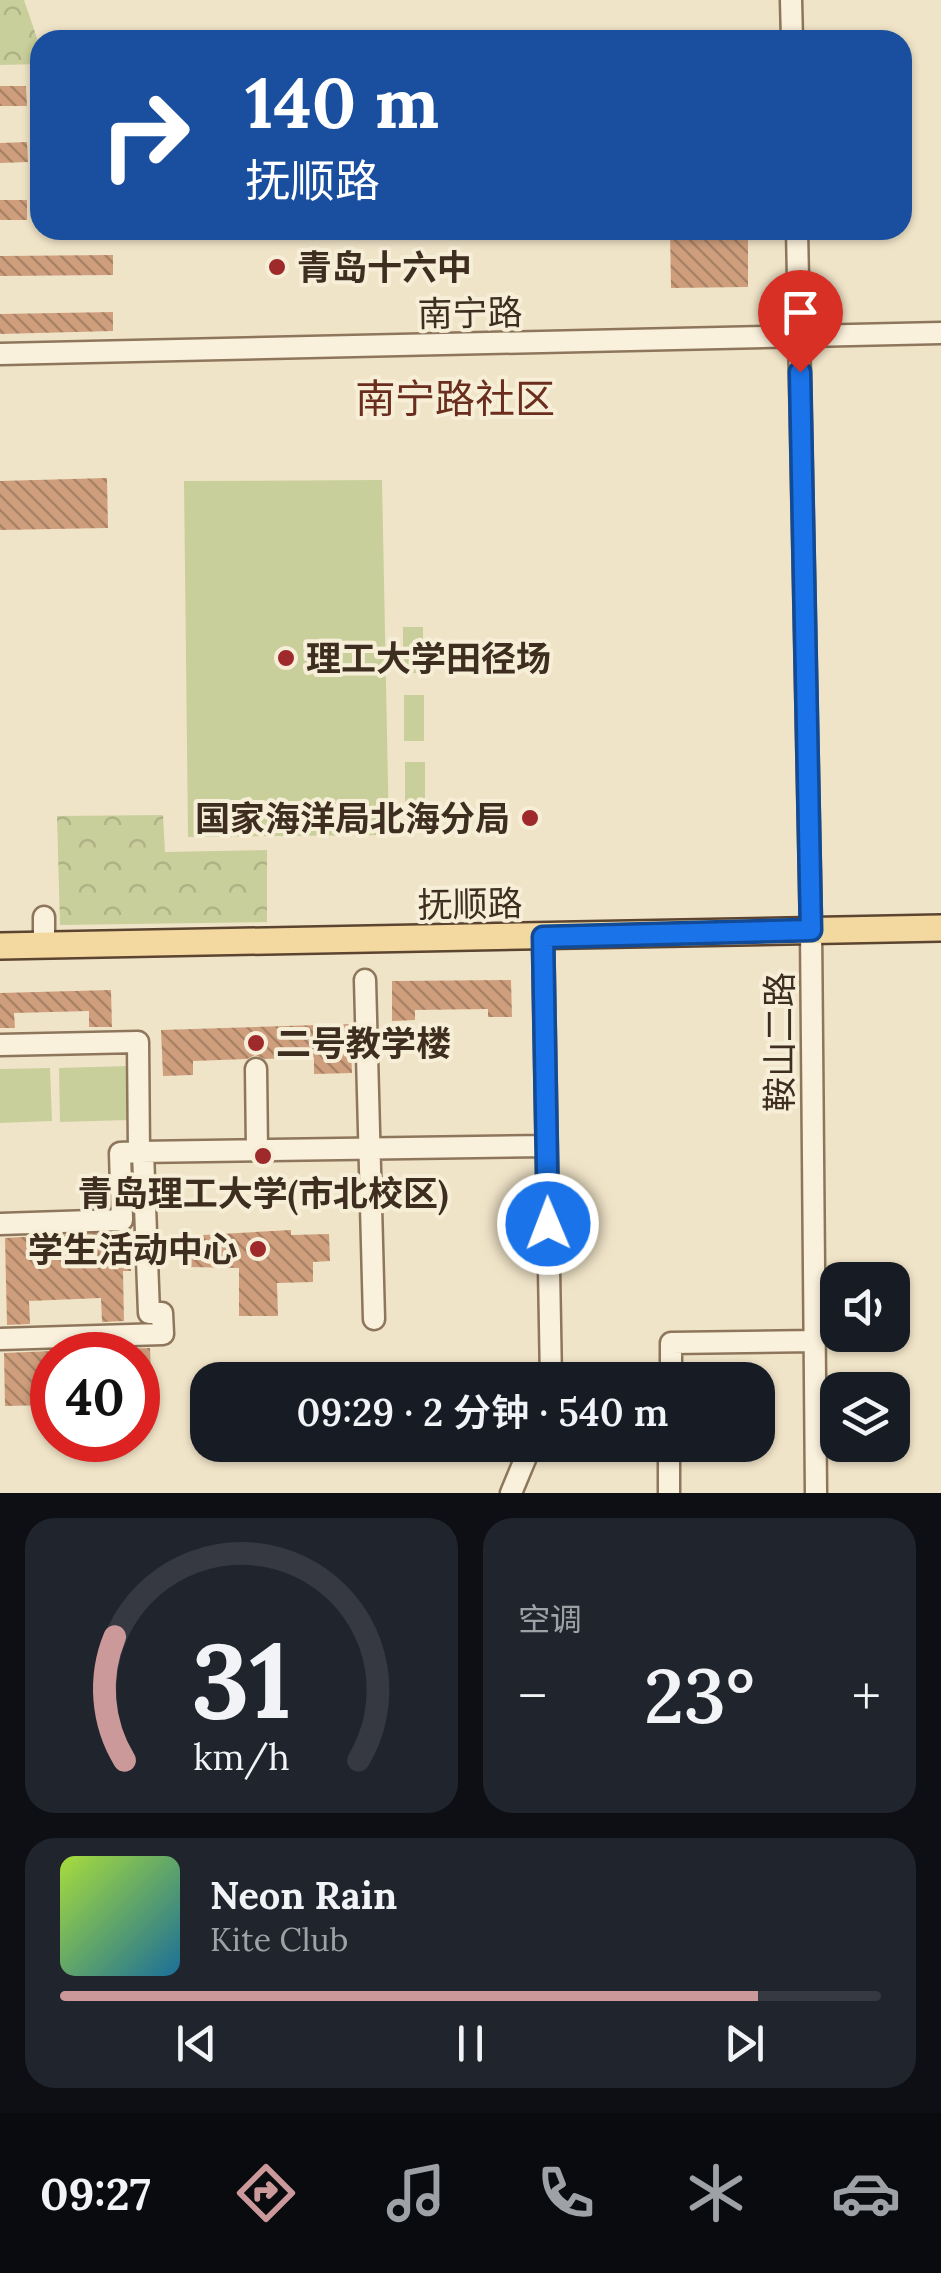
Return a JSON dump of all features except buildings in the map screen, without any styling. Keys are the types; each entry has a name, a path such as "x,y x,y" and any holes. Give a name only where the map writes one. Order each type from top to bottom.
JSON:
{"main road":[{"name":"抚顺路","path":"0,946 941,928"}],"street":[{"path":"791,0 792,30"},
{"name":"鞍山二路","path":"796,240 811,930 816,1493"},
{"name":"南宁路","path":"0,354 941,334"},
{"path":"44,917 44,946"},
{"path":"543,937 550,1362"},
{"path":"365,980 374,1318"},
{"path":"0,1045 138,1042 149,1314 162,1313 163,1334 0,1338"},
{"path":"256,1068 258,1150"},
{"path":"0,1224 122,1220 120,1153 546,1146"},
{"path":"670,1362 671,1343 814,1341"},
{"path":"510,1493 524,1462"},
{"path":"668,1493 669,1462"}],"green space":[{"path":"0,0 24,0 34,30 30,30 30,64 0,65"},
{"name":"理工大学田径场","path":"382,480 389,835 188,837 184,481"},
{"path":"403,627 423,627 423,673 403,673"},
{"path":"404,695 424,695 424,741 404,741"},
{"path":"405,762 425,762 425,809 405,809"},
{"path":"163,815 165,852 267,850 267,922 60,925 57,816"},
{"path":"129,1066 130,1120 60,1122 59,1068"},
{"path":"50,1068 52,1121 0,1123 0,1069"}],"place":[{"name":"青岛十六中","path":"277,267"},
{"name":"理工大学田径场","path":"286,658"},
{"name":"国家海洋局北海分局","path":"530,818"},
{"name":"二号教学楼","path":"256,1043"},
{"name":"青岛理工大学(市北校区)","path":"263,1156"},
{"name":"学生活动中心","path":"258,1249"}],"district":[{"name":"南宁路社区","path":"455,398"}],"route":[{"path":"548,1224 543,937 811,930 800,372"}]}
